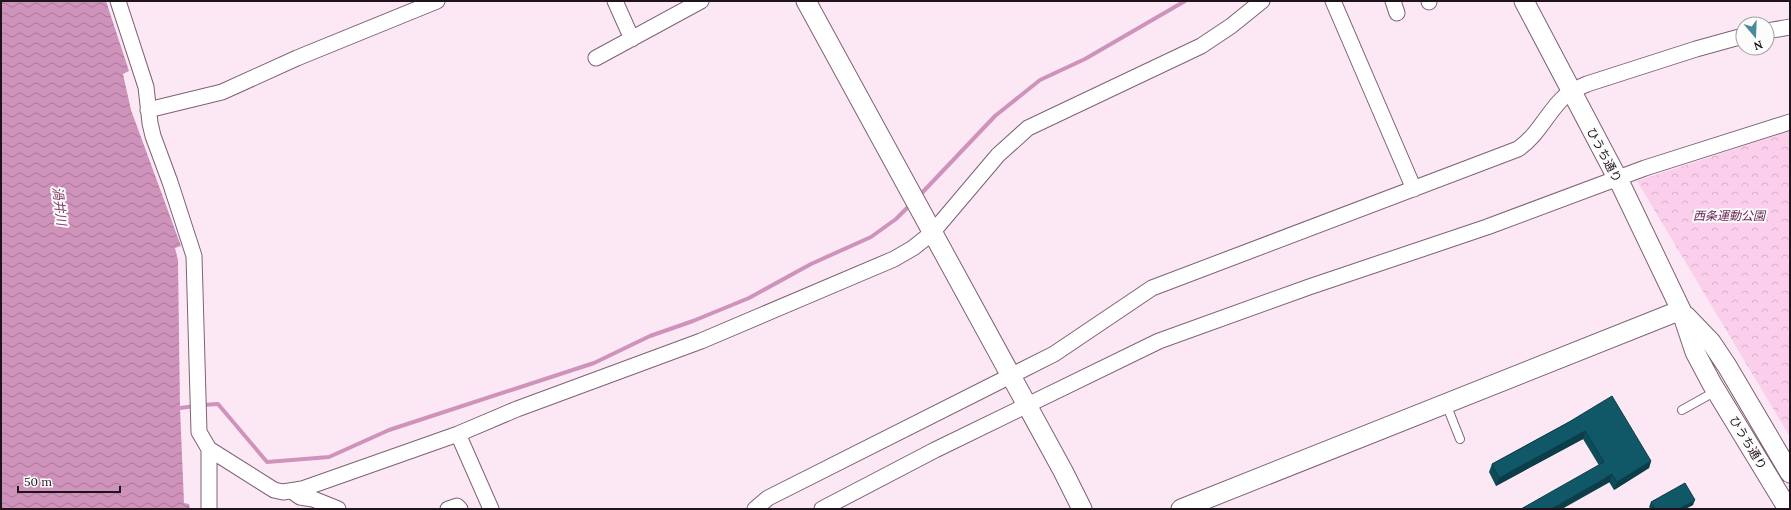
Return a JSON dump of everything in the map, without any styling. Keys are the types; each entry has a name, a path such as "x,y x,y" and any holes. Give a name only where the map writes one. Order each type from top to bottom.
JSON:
{"street":[{"path":"118,1 146,87 148,110 153,136 170,182 194,256 199,432 209,449 274,490 293,492 458,434 517,409 701,341 872,269 913,248 932,233 998,155 1028,128 1201,46 1231,26 1262,1"},
{"path":"148,110 222,92 403,7 437,1"},
{"path":"615,1 632,38"},
{"path":"596,58 701,1"},
{"path":"806,1 1082,509"},
{"path":"1333,1 1414,189"},
{"name":"ひうち通り","path":"1524,1 1617,178 1681,310 1695,352 1716,390 1788,509"},
{"path":"1775,30 1790,27"},
{"path":"755,509 768,498 1054,354 1152,288 1518,149 1528,142 1560,101 1571,91 1605,77 1735,38"},
{"path":"822,509 936,450 1158,342 1302,289 1487,226 1617,178 1704,148 1790,122"},
{"path":"1181,509 1681,310"},
{"name":"ひうち通り","path":"1681,310 1711,342 1727,366 1790,473"},
{"path":"458,434 491,509"},
{"path":"209,449 209,509"},
{"path":"293,492 300,497 313,499 338,509"},
{"path":"448,509 457,506 460,509"}],"lane":[{"path":"1682,410 1716,390"},
{"path":"1446,404 1460,439"}],"green space":[{"name":"西条運動公園","path":"1790,131 1790,437 1637,181"}],"water":[{"name":"渦井川","path":"1,1 106,1 129,71 123,74 131,110 181,246 175,248 178,260 180,408 184,503 189,504 190,509 1,509"}],"building":[{"path":"1612,396 1651,461 1617,482 1612,474 1551,509 1521,509 1604,462 1585,431 1499,478 1492,464 1569,422"},
{"path":"1685,483 1695,500 1679,509 1655,509 1651,502"}],"waterway":[{"path":"919,196 995,116 1040,80 1085,59 1185,1"},
{"path":"202,405 218,404 267,462 329,457 389,430 594,363 650,336 693,321 749,298 811,264 871,237 896,219 911,204"},
{"path":"180,408 195,406"}]}
